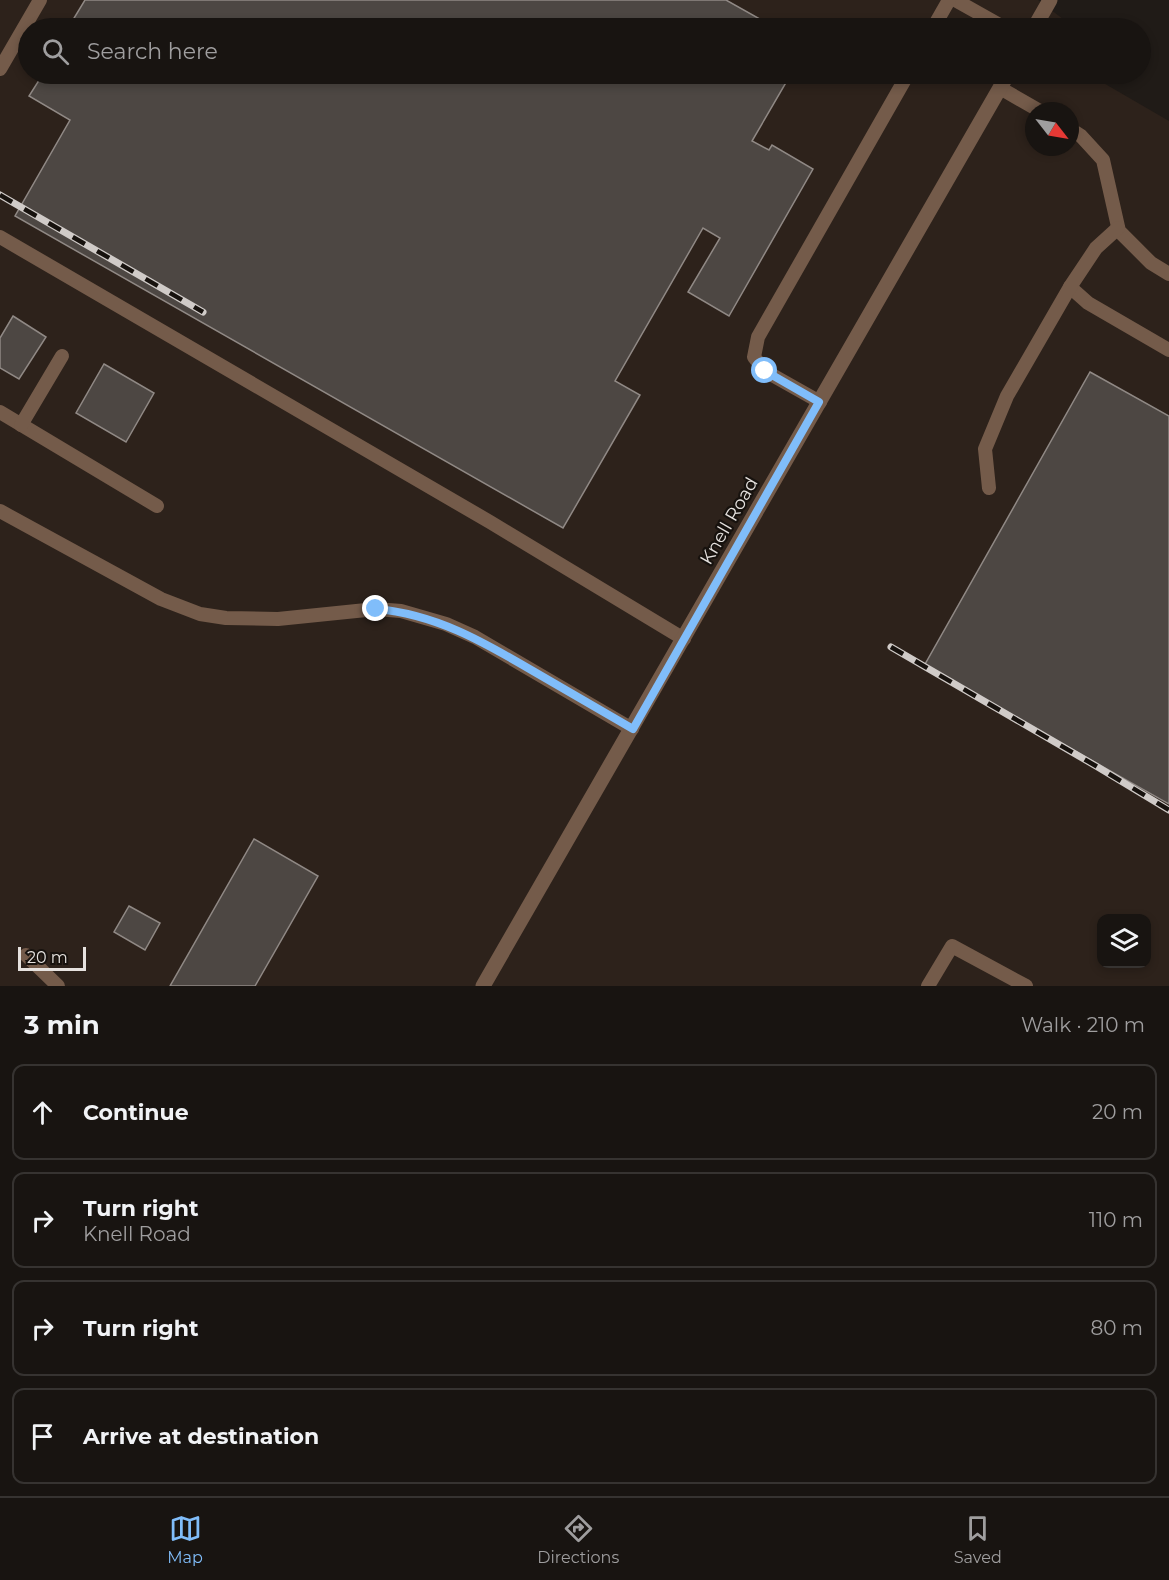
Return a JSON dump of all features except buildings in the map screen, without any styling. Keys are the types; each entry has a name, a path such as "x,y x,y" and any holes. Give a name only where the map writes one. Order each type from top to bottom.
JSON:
{"street":[{"path":"1040,18 1050,0"},
{"name":"Knell Road","path":"483,986 1002,84"}],"lane":[{"path":"30,18 40,0"},
{"path":"939,18 949,0"},
{"path":"956,0 988,18"},
{"path":"0,69 18,38"},
{"path":"819,402 765,371 754,357 758,337 902,84"},
{"path":"1000,88 1025,102"},
{"path":"1079,134 1103,160 1119,231 1151,263 1169,274"},
{"path":"989,488 984,449 1007,396 1096,248 1118,228"},
{"path":"0,237 490,522 684,639"},
{"path":"1071,287 1088,303 1169,350"},
{"path":"21,425 62,356"},
{"path":"0,412 157,506"},
{"path":"0,511 160,599 200,614 226,618 278,619 376,609 401,611 446,624 475,637 633,729"},
{"path":"928,986 952,946 1026,986"},
{"path":"26,955 58,986"}],"shaded area":[{"path":"0,0 1038,0 1062,18 18,18 18,84 1105,84 1169,121 1169,986 0,986"}],"railway":[{"path":"0,195 203,312"},
{"path":"891,647 1169,810"}],"route":[{"path":"376,609 401,611 421,616 475,637 633,729 819,402 765,371"}]}
